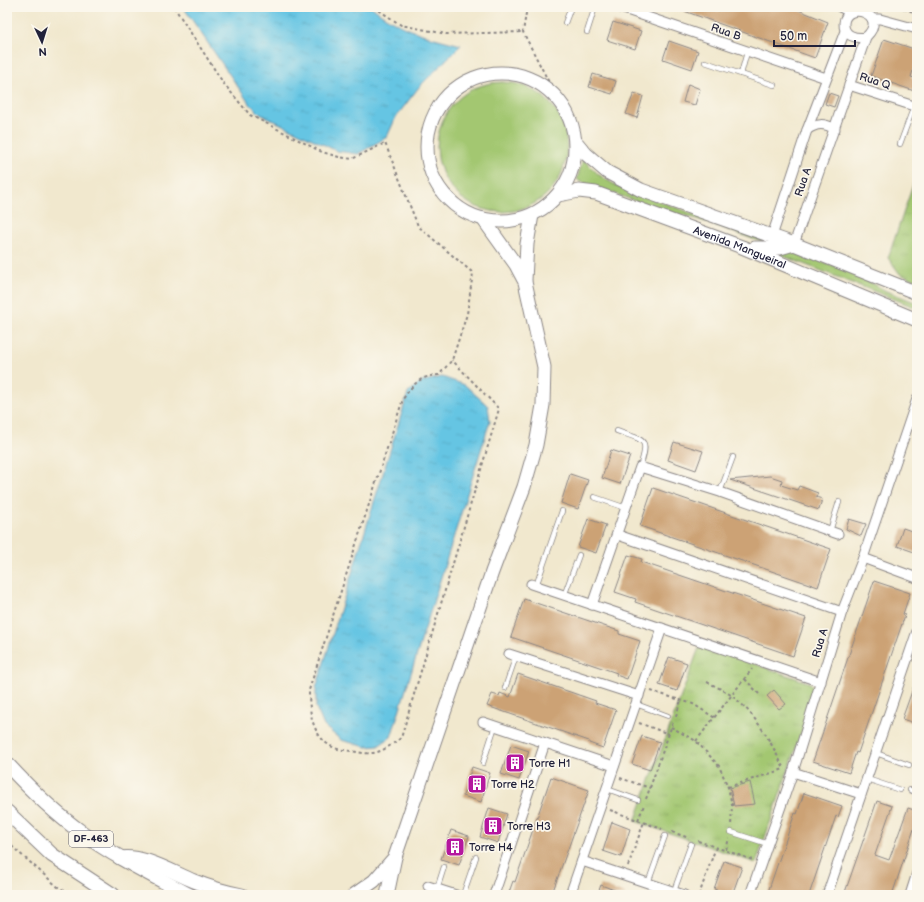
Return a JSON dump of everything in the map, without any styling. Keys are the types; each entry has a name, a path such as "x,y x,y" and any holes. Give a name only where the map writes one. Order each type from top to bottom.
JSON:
{"main road":[{"name":"DF-463","path":"7,764 39,798 81,832 120,858 189,895"},
{"name":"DF-463","path":"7,812 52,855 113,895"}],"street":[{"name":"Rua B","path":"618,7 826,78"},
{"path":"840,7 850,12 857,10 864,11 872,19 880,19 917,29"},
{"name":"Rua A","path":"772,236 807,130 845,31 845,17 850,12"},
{"name":"Rua A","path":"794,244 866,37 871,32 873,26 872,19"},
{"path":"845,31 858,39 866,37"},
{"path":"512,73 536,81 556,96 570,117 576,142 573,167 569,179 558,195 546,206 532,215 508,221 483,219 459,209 441,192 429,170 426,145 431,120 444,98 463,82 487,74 512,73"},
{"name":"Rua Q","path":"849,85 915,107"},
{"path":"807,130 820,124 835,129"},
{"name":"Avenida Mangueiral","path":"576,142 607,172 641,190 794,244 917,293"},
{"name":"Avenida Mangueiral","path":"558,195 579,191 596,194 742,247 917,320"},
{"path":"525,282 527,244 532,215"},
{"path":"387,895 395,857 492,572 524,487 536,445 543,405 544,367 525,282 516,265 483,219"},
{"path":"742,247 780,248 794,244"},
{"name":"Rua A","path":"750,895 768,844 789,770 821,682 842,612 863,558 917,399"},
{"path":"592,605 618,535 640,467 720,492 834,532"},
{"path":"618,535 842,612"},
{"path":"863,558 917,578"},
{"path":"533,585 821,682"},
{"path":"570,895 662,628"},
{"path":"827,895 917,631"},
{"path":"513,655 639,696"},
{"path":"483,722 614,766"},
{"path":"494,895 545,743"},
{"path":"789,770 861,794"},
{"path":"120,858 131,856 142,859 196,882 242,895"},
{"path":"354,895 374,880 395,857"},
{"path":"582,861 684,895"},
{"path":"910,895 917,873"},
{"path":"433,889 456,895"}],"lane":[{"path":"565,23 571,7"},
{"path":"587,32 595,7"},
{"path":"741,74 747,52"},
{"path":"705,62 774,85"},
{"path":"900,144 915,107"},
{"path":"617,431 643,440 646,444 646,449 640,467"},
{"path":"720,492 732,457"},
{"path":"594,497 626,508"},
{"path":"834,532 839,502"},
{"path":"533,585 562,512"},
{"path":"564,596 579,555"},
{"path":"505,688 513,655"},
{"path":"639,696 668,716"},
{"path":"483,763 495,726"},
{"path":"876,754 908,765"},
{"path":"867,779 900,790"},
{"path":"607,789 638,800"},
{"path":"910,790 917,793"},
{"path":"731,832 768,844"},
{"path":"648,883 665,836"},
{"path":"674,891 691,844"},
{"path":"462,895 476,857"},
{"path":"433,889 444,867"}],"path":[{"path":"174,7 224,84 250,115 322,152 352,159 385,143 418,226 473,273 467,314 452,360 439,375 427,376 413,383 402,399 309,690 309,708 313,726 324,739 335,748 371,755 389,747 401,738 404,730 500,409 452,360"},
{"path":"374,7 401,25 446,34 523,32"},
{"path":"527,7 523,32 556,96"},
{"path":"898,7 917,14"},
{"path":"696,741 759,660"},
{"path":"745,679 759,694"},
{"path":"707,682 732,696 749,712 789,770 728,787"},
{"path":"639,696 681,700 693,704 715,718"},
{"path":"638,820 681,700"},
{"path":"631,719 669,734"},
{"path":"671,727 696,741 719,766 728,787 732,805 731,832 726,850"},
{"path":"611,775 650,788"},
{"path":"601,807 761,863"},
{"path":"625,875 644,822"},
{"path":"7,842 58,887 73,895"},
{"path":"699,895 716,847"}],"green space":[{"path":"508,82 527,87 548,101 562,122 566,134 566,160 562,172 548,193 527,207 515,211 496,212 477,207 456,193 442,172 438,160 437,141 442,122 456,101 477,87 489,83"},
{"path":"583,159 599,175 615,185 778,245 756,240 694,218 658,209 579,181 577,179"},
{"path":"917,173 917,281 900,274 888,258"},
{"path":"790,250 854,273 886,291 917,303 917,308 778,254"},
{"path":"700,645 810,683 814,688 815,694 756,863 635,821"}],"water":[{"path":"185,7 372,7 382,15 403,27 437,39 461,45 419,87 396,117 387,137 358,154 337,151 260,114 249,103 186,11"},
{"path":"442,377 465,385 488,406 490,421 391,737 378,746 367,747 341,740 324,726 316,707 316,688 408,393 421,382"}],"building":[{"path":"673,7 708,7 719,11 720,7 791,7 828,22 815,58"},
{"path":"613,22 641,31 635,49 607,40"},
{"path":"884,39 917,50 917,58 911,77 917,79 917,92 871,76"},
{"path":"669,41 698,51 692,69 663,59"},
{"path":"593,74 616,81 612,94 589,87"},
{"path":"688,84 700,89 695,105 683,102"},
{"path":"634,93 643,96 637,118 626,114"},
{"path":"829,93 838,96 834,107 825,104"},
{"path":"674,442 703,451 696,470 668,460"},
{"path":"611,450 630,456 620,484 602,478"},
{"path":"570,474 588,480 578,509 561,503"},
{"path":"770,476 782,480 781,485 797,490 799,486 818,493 816,497 822,499 819,510 730,480"},
{"path":"653,488 831,549 818,587 640,526"},
{"path":"588,519 606,525 596,553 578,547"},
{"path":"849,519 866,524 861,536 846,529"},
{"path":"903,528 917,533 917,553 897,546"},
{"path":"628,555 642,559 641,562 806,618 793,656 635,602 636,599 615,592"},
{"path":"874,581 910,593 903,614 905,615 858,753 856,752 849,773 813,761"},
{"path":"524,599 619,631 619,634 640,641 627,679 616,675 617,673 511,637"},
{"path":"669,657 687,663 677,691 659,685"},
{"path":"518,674 596,701 595,703 616,710 603,748 589,743 589,741 487,706 492,694 499,696 500,693 510,697"},
{"path":"916,680 917,681 917,724 902,719"},
{"path":"774,690 786,704 779,709 767,696"},
{"path":"642,736 660,742 650,770 632,764"},
{"name":"Torre H1","path":"511,745 529,751 519,780 501,774"},
{"name":"Torre H2","path":"472,767 490,773 481,802 463,796"},
{"path":"551,777 589,790 554,888 550,895 508,895 513,881 515,882"},
{"path":"750,782 755,804 734,806 730,788"},
{"path":"804,793 842,806 838,817 836,816 809,895 767,895 795,813 797,814"},
{"path":"877,801 892,806 875,855 889,860 908,808 917,811 917,821 892,895 844,895"},
{"name":"Torre H3","path":"489,808 507,814 498,843 480,837"},
{"path":"612,822 630,829 621,857 603,851"},
{"name":"Torre H4","path":"451,830 469,836 459,865 441,859"},
{"path":"724,861 742,867 732,895 714,889"},
{"path":"601,885 625,894 625,895 597,895"}],"place":[{"name":"Torre H1","path":"515,763"},
{"name":"Torre H2","path":"477,784"},
{"name":"Torre H3","path":"493,826"},
{"name":"Torre H4","path":"455,847"}]}
